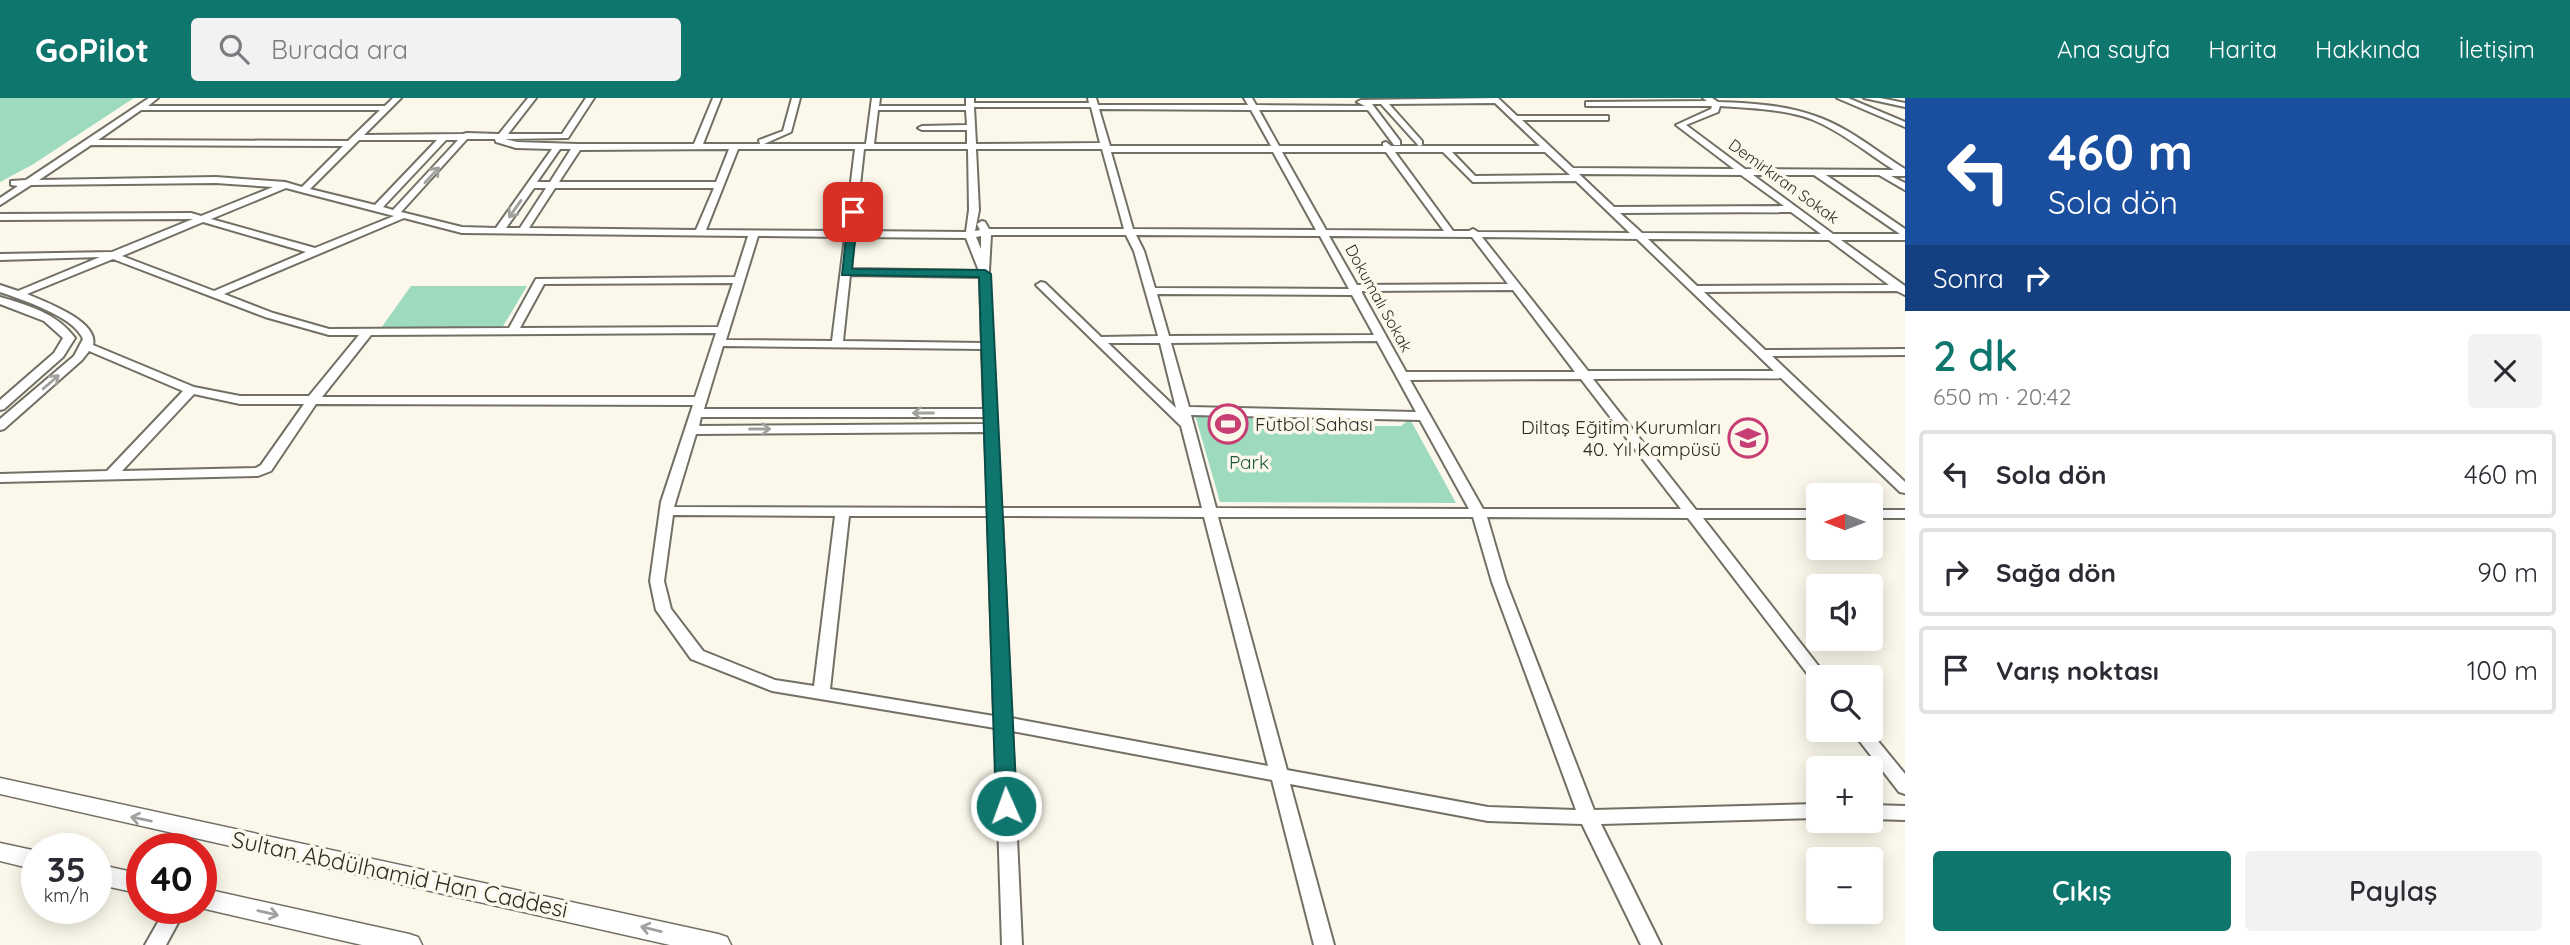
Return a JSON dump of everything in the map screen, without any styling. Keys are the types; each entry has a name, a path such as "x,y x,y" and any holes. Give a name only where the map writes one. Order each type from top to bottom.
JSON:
{"main road":[{"name":"Sultan Abdülhamid Han Caddesi","path":"0,786 718,945"},
{"path":"0,852 21,857"},
{"path":"217,902 409,945"}],"street":[{"path":"490,135 522,98"},
{"path":"532,98 499,140 516,145 577,147 1277,146 1419,143 1544,146"},
{"path":"90,142 355,141 467,135 565,136 590,98"},
{"path":"698,146 718,98"},
{"path":"735,146 766,141 787,132 796,98"},
{"path":"1166,98 1170,107"},
{"path":"1177,98 1182,107"},
{"path":"1515,118 1605,118 1581,98"},
{"path":"1841,98 1905,125"},
{"path":"1868,98 1905,105"},
{"path":"837,345 850,234 875,103 1094,103 1182,107 1334,100 1368,105"},
{"path":"1251,102 1368,105 1402,100 1496,100 1905,489"},
{"path":"1589,104 1711,101 1765,105 1814,118 1905,173"},
{"name":"Demirkıran Sokak","path":"1711,101 1716,110 1680,125 1903,289"},
{"path":"0,202 146,102"},
{"path":"0,192 146,102 392,102"},
{"path":"304,190 392,102"},
{"name":"Dokumalı Sokak","path":"1251,102 1479,514 1499,582 1588,817 1651,945"},
{"path":"1383,102 1419,143"},
{"path":"970,103 974,210 970,234 985,274"},
{"path":"1094,103 1130,234 1139,251 1151,291 1324,945"},
{"path":"1368,105 1390,145 1449,232"},
{"path":"922,128 971,127"},
{"path":"218,293 399,214 467,135"},
{"path":"377,208 444,136"},
{"path":"1390,145 1445,149 1544,146"},
{"path":"499,232 558,146"},
{"path":"700,233 735,146"},
{"path":"522,232 577,147"},
{"path":"1445,149 1473,178 1744,172 1905,173"},
{"path":"1817,173 1905,235"},
{"path":"1881,173 1905,187"},
{"path":"14,183 216,180 285,185 462,230 499,232 1476,235 1905,243"},
{"path":"19,294 285,185"},
{"path":"532,185 719,185"},
{"path":"1611,211 1795,209"},
{"path":"974,210 986,235 985,274 1012,945"},
{"path":"0,217 205,219 317,252"},
{"path":"1326,235 1449,232 1476,235 1810,665"},
{"path":"754,233 667,511 657,581 664,610 697,655 772,685 1003,723 1488,814 1588,817 1806,811"},
{"path":"1837,240 1905,235"},
{"path":"0,257 115,256 218,293 269,315 314,329 367,333 513,331 721,336 837,345 988,346"},
{"path":"846,272 985,274"},
{"path":"513,331 540,281 738,280"},
{"path":"1041,285 1185,418 1426,416"},
{"path":"1151,291 1516,287"},
{"path":"0,288 19,294 85,328 89,337 87,346 0,426"},
{"path":"1693,289 1903,289"},
{"path":"0,406 59,355 69,338 65,330 48,320 1,301"},
{"path":"0,478 258,472 265,468 313,400 367,333"},
{"path":"1098,340 1382,338"},
{"path":"87,346 191,390 240,400 699,407 991,420"},
{"path":"1761,353 1905,352"},
{"path":"1404,376 1784,374"},
{"path":"111,475 191,390"},
{"path":"691,429 991,420"},
{"path":"667,511 1806,514"},
{"path":"821,694 842,512"},
{"path":"1883,514 1905,514"},
{"path":"1869,742 1905,787"},
{"path":"1883,812 1905,813"},
{"path":"155,945 167,924"}],"green space":[{"path":"0,98 134,98 32,165 0,182"},
{"path":"411,286 527,286 502,328 381,328"},
{"name":"Park","path":"1195,415 1262,415 1266,426 1401,426 1410,419 1456,503 1220,502"}],"place":[{"name":"Futbol Sahası","path":"1228,424"},
{"name":"Diltaş Eğitim Kurumları 40. Yıl Kampüsü","path":"1748,438"}],"route":[{"path":"853,212 846,272 985,274 1006,806"}]}
